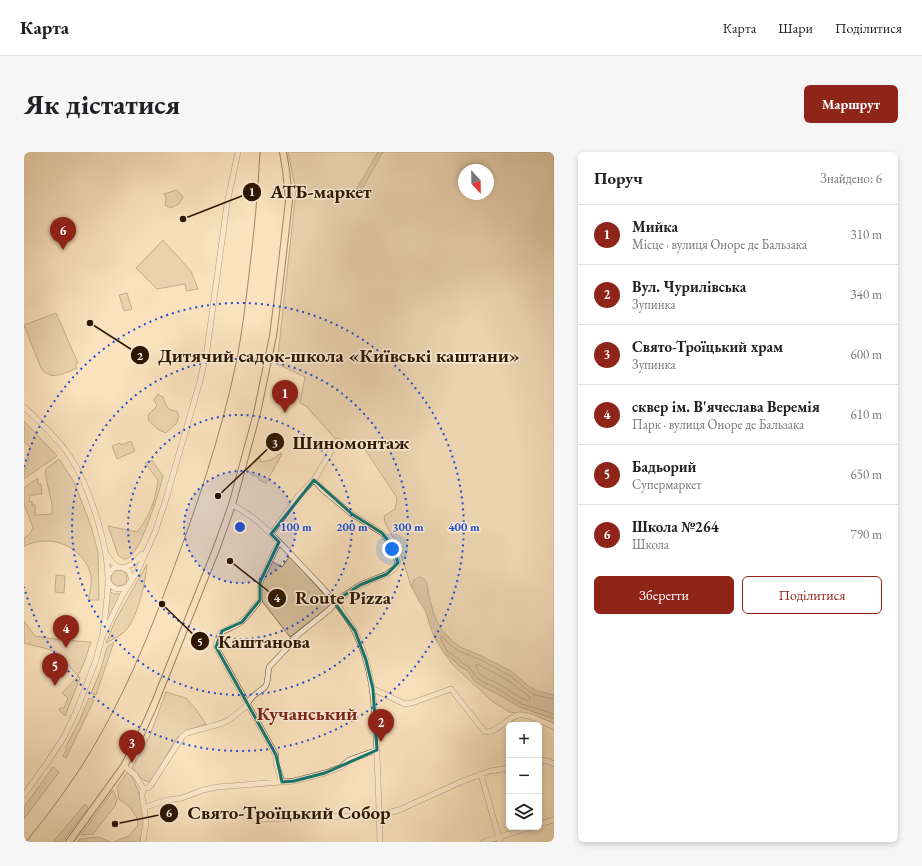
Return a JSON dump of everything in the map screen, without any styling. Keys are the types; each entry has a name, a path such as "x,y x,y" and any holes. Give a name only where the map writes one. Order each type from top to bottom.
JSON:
{"main road":[{"path":"69,842 124,766 154,705 217,547 232,505 257,413 274,329 288,201 283,152"}],"street":[{"path":"24,795 49,760 66,731 87,685 102,637 122,596 138,570 155,532 166,499 200,381 208,346 227,204 238,152"},
{"path":"24,407 58,442 77,469 92,505 106,552 108,578 102,637"},
{"path":"271,534 299,494 314,480 337,441"},
{"path":"143,788 148,788 151,785 182,737 187,733 227,722 243,708 252,697 266,685 268,669 289,646 294,638 329,610 335,603 360,585 387,574 395,568 398,563 393,547 382,533 352,514 323,490 314,480"},
{"path":"232,505 245,512 279,542 335,603 354,630 361,645 373,689 377,750 380,842"},
{"path":"279,542 260,582 260,600 242,622 222,631 218,636 216,647 248,702 276,755 276,763 282,782"},
{"path":"108,578 112,570 120,567 131,566 137,562 149,545"},
{"path":"106,552 112,562 129,571 130,583 124,589 116,590 112,587 108,578"},
{"path":"373,689 405,704 412,703 451,689 485,732 492,731 518,715 538,719 554,727"},
{"path":"145,807 168,800 182,798 203,790 217,787 294,782 341,767 349,760 377,750"},
{"path":"542,761 554,764"},
{"path":"124,766 135,775 143,788 142,796 145,807 146,821 143,842"},
{"path":"259,819 379,815 399,810 462,781 481,774 506,768"},
{"path":"481,774 499,840"},
{"path":"542,823 554,820"},
{"path":"484,842 499,840 524,830"}],"highlighted area":[{"path":"314,480 352,514 382,533 393,547 398,563 387,574 360,585 334,602 355,631 366,660 373,689 377,750 325,773 294,781 282,782 276,755 216,647 222,631 242,622 260,600 260,582 279,542 271,534"}],"shaded area":[{"path":"288,152 554,152 554,695 537,691 527,685 511,671 460,647 442,632 434,615 428,588 414,580 411,586 399,548 385,523 384,516 395,509 397,498 360,442 338,442 307,407 300,403 305,377 277,364 296,191"},
{"path":"177,190 183,197 179,204 170,208 165,205 166,198 164,194"},
{"path":"163,240 191,271 198,289 186,291 185,284 157,289 136,268"},
{"path":"127,293 132,309 124,311 119,295"},
{"path":"56,313 78,363 75,365 77,368 63,374 49,375 41,368 24,325"},
{"path":"158,394 163,397 168,409 177,411 179,417 176,424 166,433 159,430 149,421 148,415 157,406 154,400"},
{"path":"24,421 57,456 24,479 24,472 27,465 30,447 24,442"},
{"path":"131,441 135,451 117,459 112,446 120,443 121,445"},
{"path":"281,453 282,454 266,483 259,480 258,477 252,475 247,470 260,458 261,462 271,460"},
{"path":"59,459 74,482 91,526 98,552 99,600 88,600 91,585 89,568 80,555 74,550 53,541 40,541 24,546 24,538 30,534 33,527 24,504 24,488 38,478 38,484 41,484 42,494 30,495 29,501 32,502 32,505 35,505 35,515 52,514 52,504 45,473 46,469"},
{"path":"152,460 163,476 149,522 143,535 131,555 124,559 118,555 108,526 137,532 145,521 154,501 158,480 145,463"},
{"path":"290,556 327,598 330,606 290,637 262,601 261,582 271,561 282,567"},
{"path":"147,564 141,598 131,623 123,633 106,643 115,621"},
{"path":"119,570 125,572 127,578 125,584 119,586 113,584 111,578 113,572"},
{"path":"56,575 65,576 64,593 55,592"},
{"path":"109,591 114,594 121,594 107,621"},
{"path":"24,621 35,636 61,640 91,642 78,676 55,651 24,643"},
{"path":"114,642 96,695 91,693 100,672 107,647"},
{"path":"444,653 459,666 467,670 482,686 509,701 554,719 554,723 537,716 510,712 493,702 453,665"},
{"path":"78,676 80,678 65,716 59,710 60,708 64,708 68,698 62,693"},
{"path":"166,692 186,698 206,724 187,731 176,739 151,782 148,782 140,777 132,768 150,735"},
{"path":"89,698 94,700 66,758 63,756 67,749 65,748 79,722"},
{"path":"53,767 59,772 24,819 24,807"},
{"path":"127,773 134,780 137,787 144,820 143,828 140,842 114,842 129,836 138,825 137,818 130,807 119,799 117,787"},
{"path":"113,790 117,799 115,806 93,834 81,835"},
{"path":"85,804 88,808 62,842 53,842"},
{"path":"98,837 111,842 77,842 80,839"}],"water":[{"path":"378,152 383,152 356,200 353,195"},
{"path":"419,577 424,579 427,583 434,615 442,631 460,647 511,671 527,685 537,691 554,695 554,719 520,707 482,686 474,681 467,670 459,666 444,653 434,637 425,610 411,586 414,580"}],"tram line":[{"path":"26,842 76,775 113,711 151,629 197,502 223,417 237,359 253,243 260,152"}],"place":[{"name":"АТБ-маркет","path":"183,219"},
{"name":"Школа №264","path":"63,250"},
{"name":"Дитячий садок-школа «Київські каштани»","path":"90,323"},
{"name":"Мийка","path":"285,413"},
{"name":"Шиномонтаж","path":"218,496"},
{"name":"Route Pizza","path":"230,561"},
{"name":"Каштанова","path":"162,604"},
{"name":"сквер ім. В'ячеслава Веремія","path":"66,648"},
{"name":"Бадьорий","path":"55,686"},
{"name":"Вул. Чурилівська","path":"381,742"},
{"name":"Свято-Троїцький храм","path":"132,763"},
{"name":"Свято-Троїцький Собор","path":"115,824"}],"district":[{"name":"Кучанський","path":"307,713"}]}
